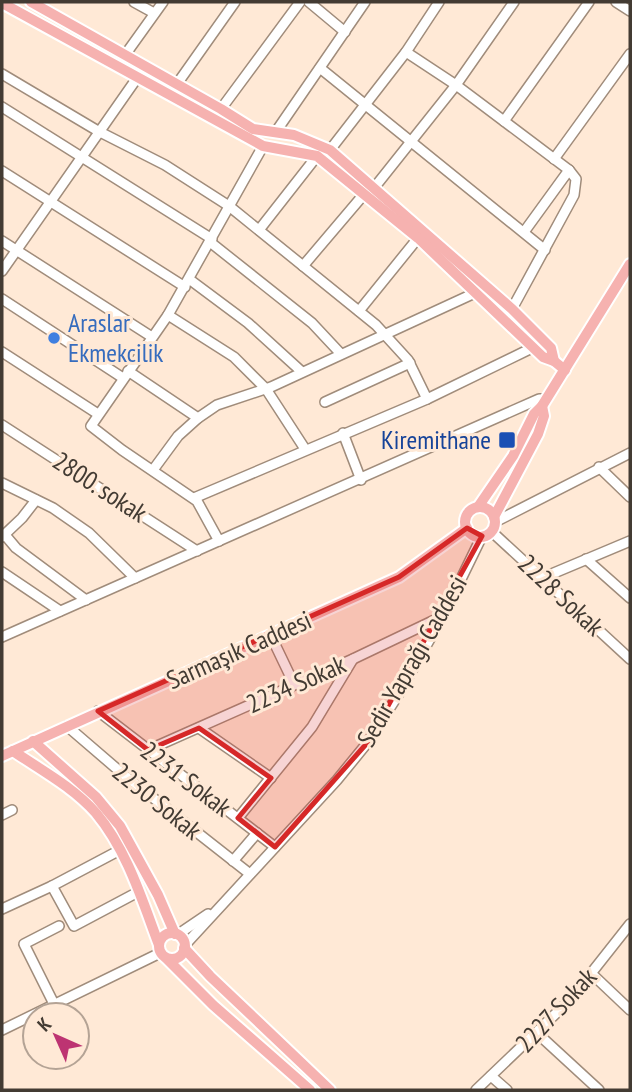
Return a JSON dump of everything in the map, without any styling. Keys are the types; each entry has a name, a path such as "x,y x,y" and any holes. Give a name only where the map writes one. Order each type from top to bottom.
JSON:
{"main road":[{"path":"31,2 177,83 253,129 294,135 330,150 543,357 554,361 565,370"},
{"path":"2,3 263,146 317,156 370,191 512,309 551,348 554,361"},
{"path":"544,402 544,416 538,434 491,526 473,535 467,528 467,515 478,507 513,456 534,414 565,370 630,264"},
{"path":"478,507 488,509 491,526"},
{"name":"Sarmaşık Caddesi","path":"2,756 399,577 467,528"},
{"path":"33,741 96,797 120,826 176,934 196,963 330,1090"},
{"path":"13,751 72,791 96,813 120,850 162,952 213,1005 310,1090"},
{"path":"162,952 164,936 176,934"},
{"path":"162,952 178,958 184,947"}],"street":[{"path":"134,2 154,13"},
{"path":"125,54 163,2"},
{"path":"177,83 235,2"},
{"path":"221,109 300,2"},
{"path":"309,2 345,32"},
{"path":"275,133 365,2"},
{"path":"330,150 367,105 439,2"},
{"path":"303,266 370,191 456,85 514,2"},
{"path":"504,121 589,2"},
{"path":"617,2 630,11"},
{"path":"406,52 456,85 569,170 576,179 574,195 512,309"},
{"path":"554,159 630,54"},
{"path":"320,68 545,250"},
{"path":"2,74 98,131 165,165 229,206 384,333 410,363 427,399"},
{"path":"2,271 137,78"},
{"path":"2,107 211,240 312,323 341,354"},
{"path":"219,541 194,498 92,426 125,374 168,315 263,146"},
{"path":"259,230 317,156"},
{"path":"524,232 569,170"},
{"path":"2,171 248,323 302,372"},
{"path":"359,311 418,238"},
{"path":"2,241 152,337"},
{"path":"153,470 178,436 217,405 266,389 477,292"},
{"path":"2,299 198,418"},
{"path":"168,315 227,351 266,389 306,449"},
{"path":"194,498 427,399 534,347"},
{"path":"2,352 98,414"},
{"path":"325,402 410,363"},
{"path":"2,637 539,399 544,402"},
{"name":"2800. sokak","path":"2,425 198,551"},
{"path":"343,433 360,480"},
{"path":"491,526 630,453"},
{"path":"599,467 630,497"},
{"path":"2,483 36,500 89,533 135,578"},
{"path":"36,500 3,536 86,600"},
{"name":"2228 Sokak","path":"491,526 542,578 630,659"},
{"name":"Sedir Yaprağı Caddesi","path":"221,906 337,780 368,742 398,695 491,526"},
{"path":"542,578 630,541"},
{"path":"586,559 630,598"},
{"path":"3,575 60,611"},
{"name":"2234 Sokak","path":"148,750 353,659 443,615"},
{"path":"271,636 294,684"},
{"path":"238,818 312,727 353,659"},
{"name":"2231 Sokak","path":"98,711 275,846"},
{"name":"2230 Sokak","path":"67,726 124,775 250,874"},
{"path":"199,728 271,778"},
{"path":"2,815 12,810"},
{"path":"233,862 257,832"},
{"path":"2,909 120,850"},
{"path":"52,886 74,926 138,892"},
{"path":"176,934 221,906"},
{"path":"184,947 221,906"},
{"name":"2227 Sokak","path":"476,1090 570,1000 630,924"},
{"path":"52,1001 24,944 59,926"},
{"path":"60,1001 162,952"},
{"path":"592,974 630,1010"},
{"path":"2,1030 21,1020"},
{"path":"537,1032 599,1090"},
{"path":"491,1076 507,1090"}],"highlighted area":[{"path":"467,528 482,536 368,742 275,847 238,818 271,778 199,728 148,750 98,711 399,577"}],"place":[{"name":"Araslar Ekmekcilik","path":"54,338"},
{"name":"Kiremithane","path":"507,440"}]}
